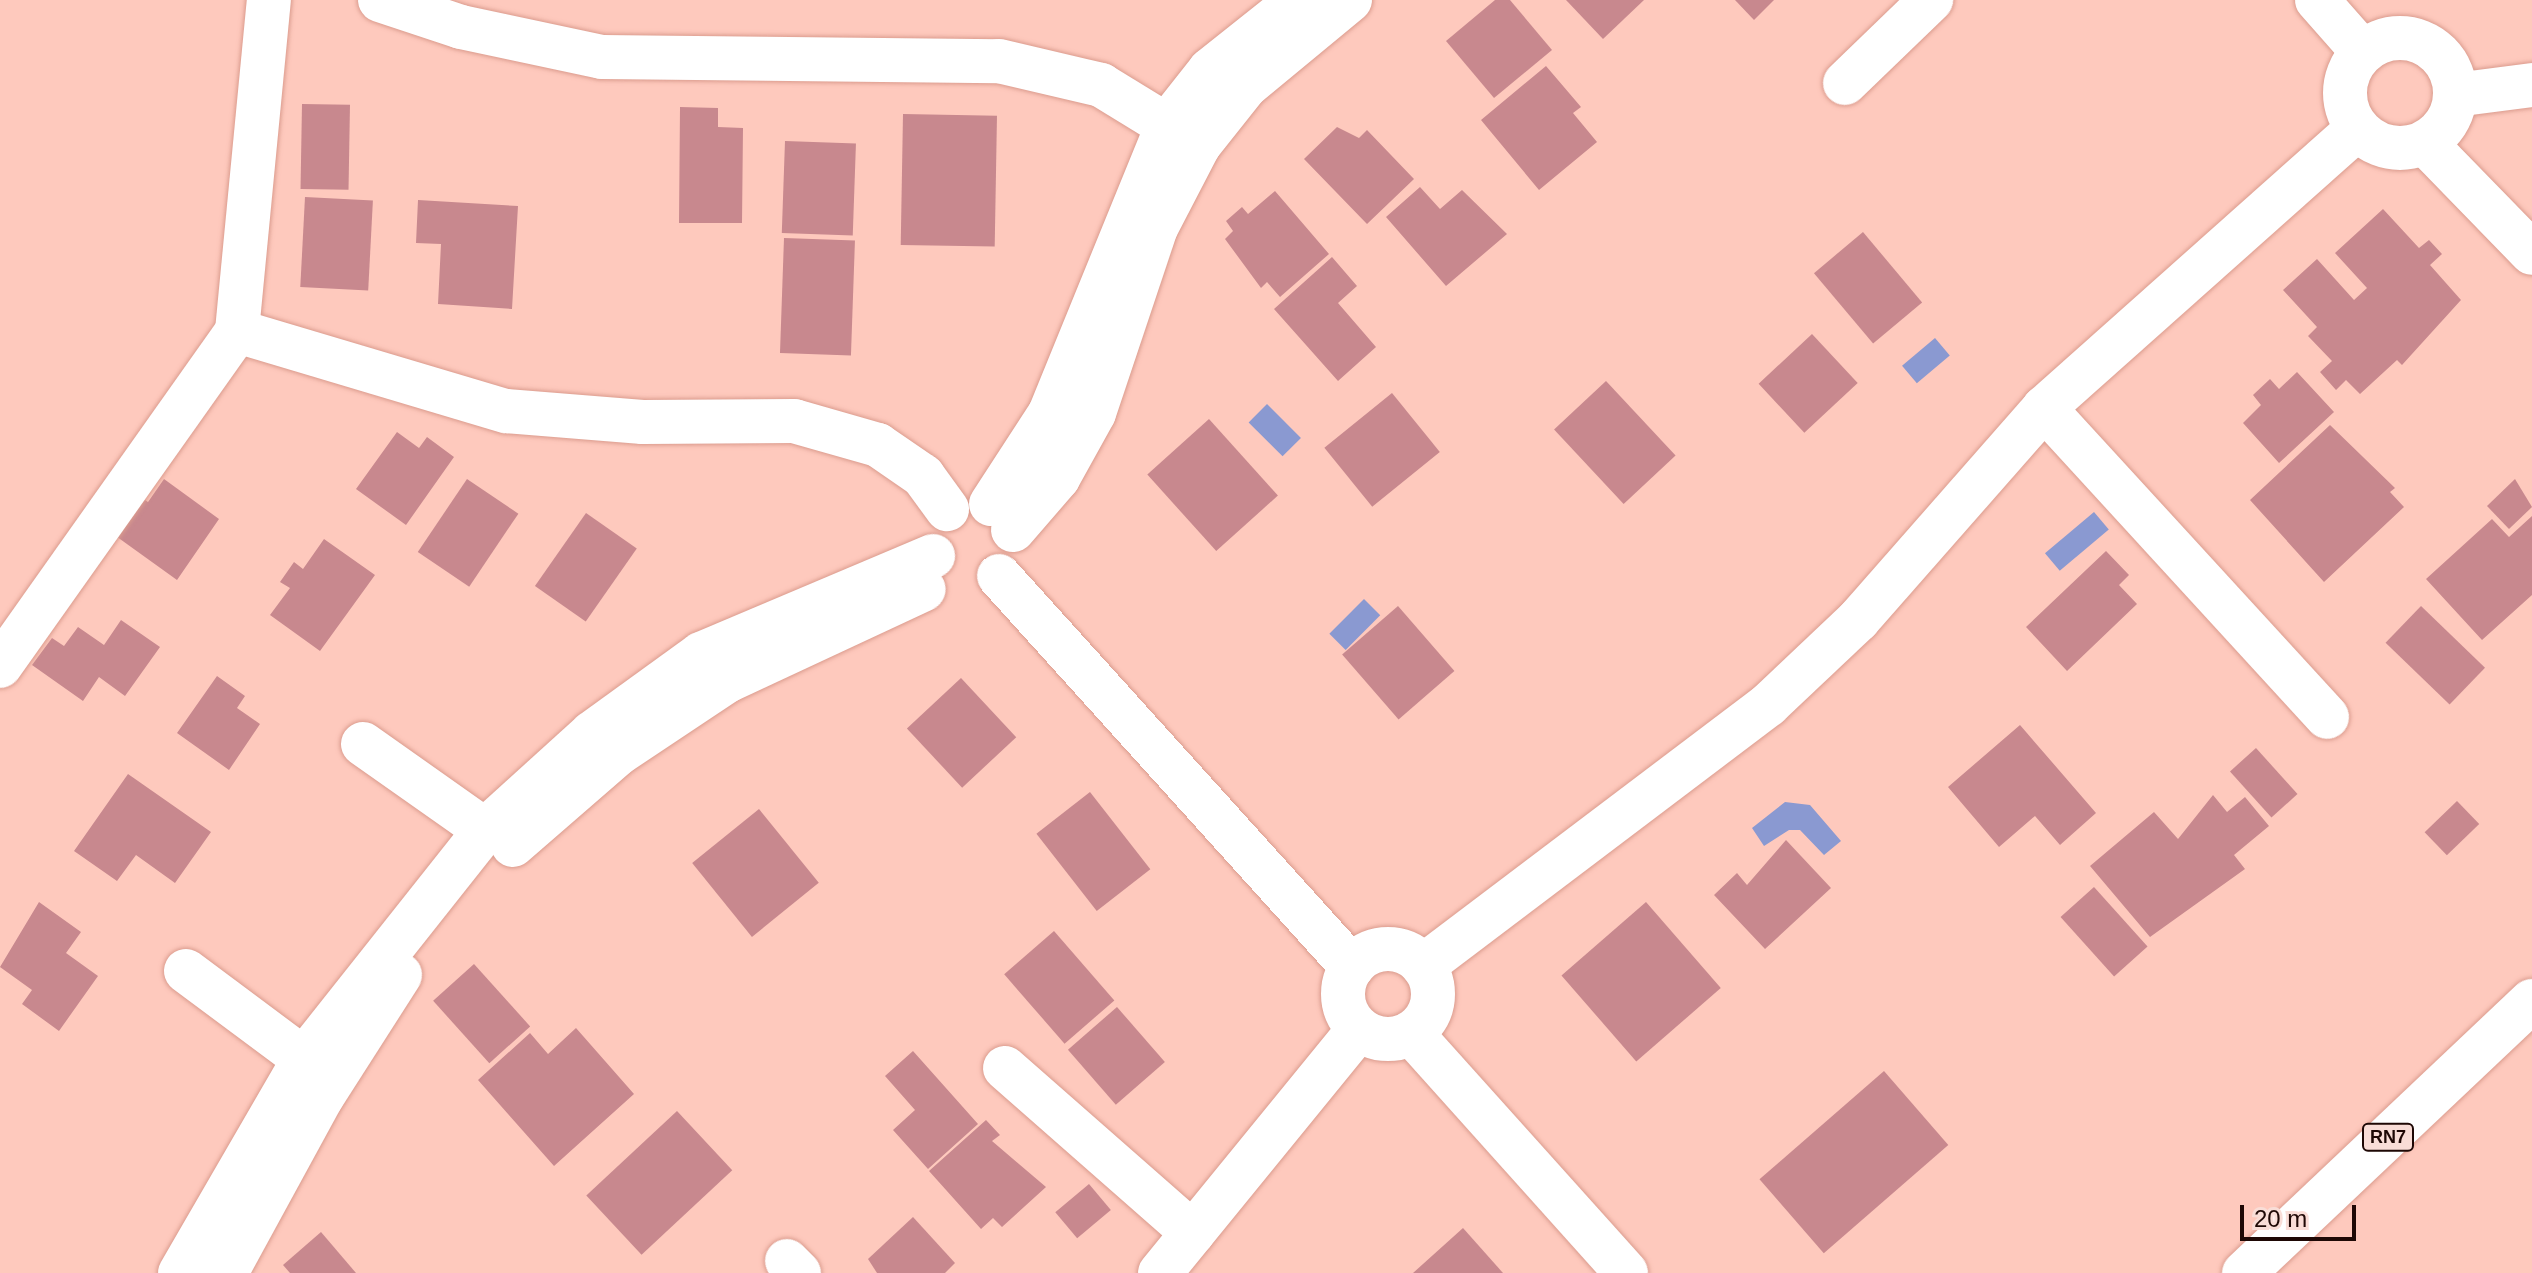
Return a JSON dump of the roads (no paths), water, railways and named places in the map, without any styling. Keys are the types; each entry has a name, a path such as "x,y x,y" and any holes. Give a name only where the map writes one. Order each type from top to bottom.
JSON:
{"street":[{"path":"0,666 237,331 269,0"},
{"path":"380,0 461,27 602,57 999,61 1101,85 1184,134"},
{"path":"1002,517 962,501 947,509 932,533 941,567 974,585 999,576 1012,559 1002,517 1184,134 1210,70 1298,0"},
{"path":"1184,134 1350,0"},
{"path":"1845,83 1931,0"},
{"path":"2317,0 2362,51"},
{"path":"2399,37 2418,41 2441,56 2455,95 2441,130 2425,143 2378,145 2357,129 2344,93 2362,51 2399,37"},
{"path":"2455,95 2532,85"},
{"path":"1423,966 1768,705 1858,620 2044,408 2357,129"},
{"path":"2425,143 2532,253"},
{"path":"237,331 506,411 643,422 794,421 878,445 923,476 947,509"},
{"path":"2044,408 2327,717"},
{"path":"180,1273 485,830 592,733 701,654 941,567"},
{"path":"226,1273 318,1069 493,862 619,753 727,681 941,567"},
{"path":"999,576 1352,967"},
{"path":"363,744 485,830"},
{"path":"1397,950 1423,966 1433,1000 1411,1033 1379,1039 1359,1029 1345,1005 1352,967 1375,951 1397,950"},
{"path":"186,971 318,1069"},
{"name":"RN7","path":"2244,1273 2532,1001"},
{"path":"1160,1273 1359,1029"},
{"path":"1411,1033 1626,1273"},
{"path":"1005,1068 1193,1233"}],"water":[{"path":"1935,338 1950,356 1917,383 1902,366"},
{"path":"1267,404 1301,438 1283,456 1249,422"},
{"path":"2094,512 2109,530 2060,571 2045,553"},
{"path":"1364,599 1380,615 1346,650 1329,634"},
{"path":"1785,802 1810,805 1841,841 1824,855 1800,830 1789,830 1764,846 1752,828"}]}
